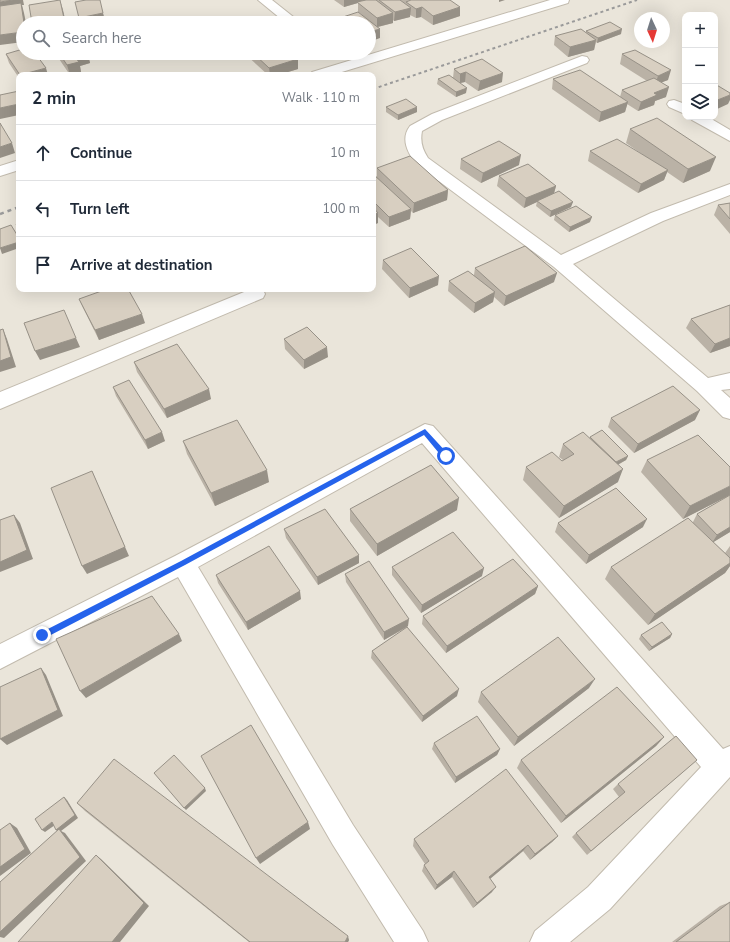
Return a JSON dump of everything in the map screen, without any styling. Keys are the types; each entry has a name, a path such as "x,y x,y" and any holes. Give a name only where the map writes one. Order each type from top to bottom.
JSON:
{"street":[{"path":"264,0 285,16"},
{"path":"376,56 563,0"},
{"path":"345,60 349,64"},
{"path":"326,72 362,60"},
{"path":"582,60 437,117 415,129 412,139 414,148 422,161 560,263 704,386 730,411"},
{"path":"702,120 730,136"},
{"path":"0,171 16,166"},
{"path":"560,263 657,217 730,189"},
{"path":"0,401 256,294"},
{"path":"704,386 730,381"},
{"path":"0,657 183,563 425,432 725,764 599,898 546,942"},
{"path":"183,563 343,835 412,942"}],"shaded area":[{"path":"0,0 730,0 730,942 0,942"}],"building":[{"path":"0,0 13,0 0,2"},
{"path":"60,0 63,16 31,16 29,5"},
{"path":"100,0 103,13 89,16 78,16 75,2"},
{"path":"376,0 393,13 377,18 357,2"},
{"path":"379,0 400,0 411,8 395,12"},
{"path":"411,0 450,0 460,7 433,16 422,7 416,9 406,2"},
{"path":"21,3 23,16 16,16 16,33 0,35 0,6"},
{"path":"358,12 363,16 346,16"},
{"path":"610,22 622,29 598,38 586,31"},
{"path":"581,29 596,40 570,47 555,36"},
{"path":"635,50 671,70 658,76 622,54"},
{"path":"16,51 16,60 40,60 46,68 31,72 18,72 6,54"},
{"path":"482,59 503,73 480,81 466,72 460,74 454,69"},
{"path":"64,60 77,60 79,62 67,65"},
{"path":"260,60 295,60 269,68"},
{"path":"580,70 628,102 601,112 553,79"},
{"path":"449,75 467,88 456,92 438,79"},
{"path":"654,78 669,87 654,93 657,95 641,102 622,90"},
{"path":"718,86 730,93 730,95 718,100"},
{"path":"16,92 16,105 0,108 0,95"},
{"path":"406,99 417,107 398,115 386,107"},
{"path":"657,118 716,157 688,169 630,129"},
{"path":"0,123 12,143 0,147"},
{"path":"617,139 668,170 641,184 590,151"},
{"path":"499,141 521,155 483,173 461,159"},
{"path":"410,156 448,190 414,203 377,168"},
{"path":"528,164 556,186 526,198 499,176"},
{"path":"376,177 411,209 389,217 376,204"},
{"path":"559,191 573,202 551,211 537,201"},
{"path":"730,203 730,219 718,205"},
{"path":"576,206 592,217 570,227 555,215"},
{"path":"11,225 16,233 16,243 0,248 0,229"},
{"path":"525,246 557,273 506,296 475,268"},
{"path":"411,248 439,276 410,288 383,260"},
{"path":"468,271 495,292 475,303 449,281"},
{"path":"99,292 130,292 142,314 95,330 79,299"},
{"path":"730,305 730,338 715,344 691,319"},
{"path":"64,310 76,338 35,351 24,323"},
{"path":"307,327 327,347 304,360 284,339"},
{"path":"3,329 11,357 0,361 0,330"},
{"path":"177,344 209,389 164,409 134,362"},
{"path":"129,380 162,432 145,440 113,387"},
{"path":"673,386 700,410 638,444 611,418"},
{"path":"237,420 267,470 211,493 183,441"},
{"path":"602,430 628,456 616,462 590,437"},
{"path":"583,432 623,469 564,506 526,467 552,452 562,461 574,454 563,444"},
{"path":"698,435 730,467 730,486 690,506 647,460"},
{"path":"431,465 459,498 377,544 350,509"},
{"path":"92,471 125,547 82,566 51,488"},
{"path":"616,488 647,519 589,555 558,523"},
{"path":"730,495 730,527 717,535 697,514"},
{"path":"325,509 359,555 317,577 284,529"},
{"path":"14,515 27,550 0,562 0,520"},
{"path":"688,518 730,558 730,563 655,614 611,567"},
{"path":"453,532 484,568 422,605 392,567"},
{"path":"269,546 300,591 246,622 216,575"},
{"path":"513,559 538,586 447,646 423,616"},
{"path":"369,561 409,619 384,632 345,574"},
{"path":"152,596 179,634 80,691 56,639"},
{"path":"662,622 672,634 652,647 641,635"},
{"path":"407,627 459,689 423,716 372,651"},
{"path":"558,637 595,679 518,737 481,692"},
{"path":"41,668 58,710 0,739 0,687"},
{"path":"617,687 664,737 566,816 521,760"},
{"path":"477,716 500,749 456,777 434,743"},
{"path":"251,725 308,822 256,858 201,756"},
{"path":"676,736 697,760 591,851 576,833 625,792 618,784"},
{"path":"174,755 205,788 184,808 154,773"},
{"path":"114,759 348,936 345,942 250,942 77,803"},
{"path":"506,769 558,836 535,854 528,845 489,877 496,887 477,903 454,871 437,885 424,865 429,861 414,839"},
{"path":"64,797 75,815 56,830 52,822 42,830 35,819"},
{"path":"10,823 25,849 0,867 0,830"},
{"path":"59,829 80,857 0,932 0,882"},
{"path":"96,855 144,903 112,942 18,942"},
{"path":"730,902 730,942 676,942"}],"railway":[{"path":"376,88 637,0"},
{"path":"0,214 16,208"}],"route":[{"path":"42,635 183,563 425,432 446,456"}]}
